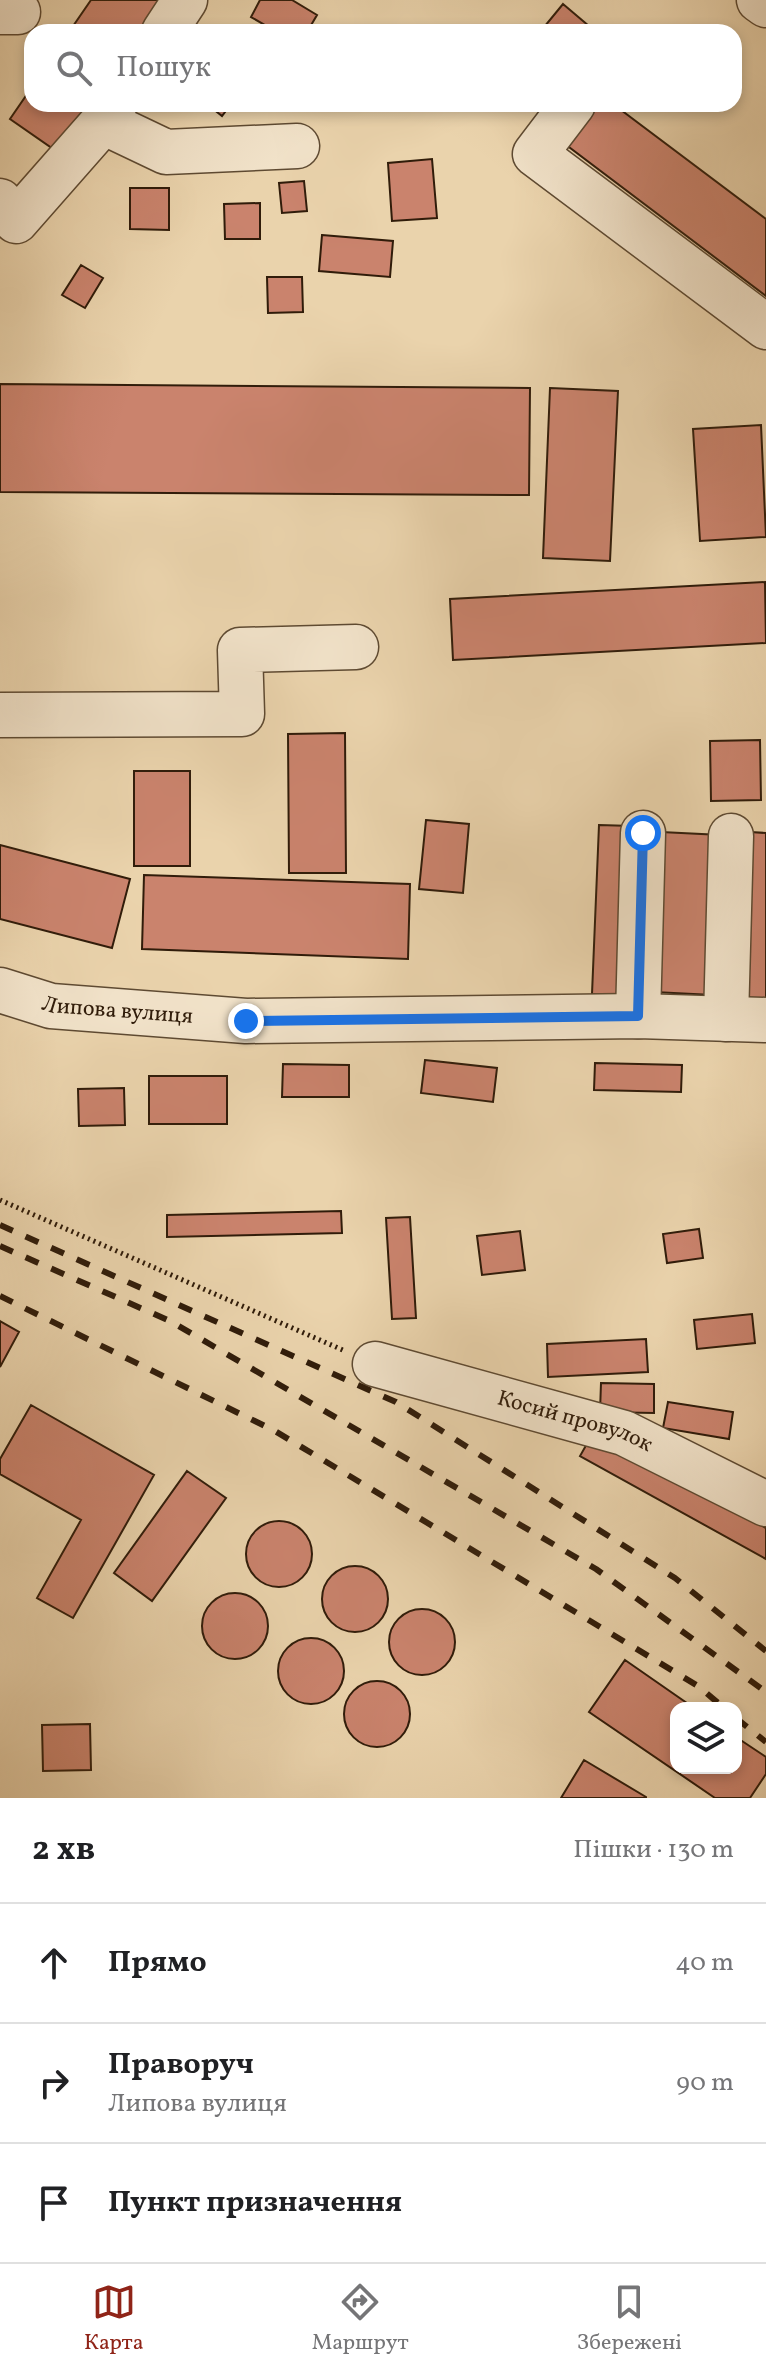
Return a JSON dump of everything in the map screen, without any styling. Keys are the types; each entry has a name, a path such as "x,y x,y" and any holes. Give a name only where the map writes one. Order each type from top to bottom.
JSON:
{"street":[{"path":"169,24 185,0"},
{"path":"759,0 766,5"},
{"path":"567,112 535,154 766,327"},
{"path":"0,201 16,221 109,113 166,152 297,146"},
{"path":"0,715 242,714 240,650 356,647"},
{"path":"638,1016 643,833"},
{"path":"731,836 746,1019"},
{"name":"Липова вулиця","path":"0,990 51,1006 246,1021 638,1016 746,1019"},
{"name":"Косий провулок","path":"375,1364 624,1433 766,1504"}],"path":[{"path":"0,1200 375,1364"}],"building":[{"path":"91,0 156,0 160,3 146,24 74,24"},
{"path":"260,0 292,0 317,15 312,24 263,24 251,17"},
{"path":"563,4 587,24 547,24"},
{"path":"24,99 24,112 87,112 59,153 10,119"},
{"path":"583,112 624,112 766,219 766,296 561,141"},
{"path":"432,159 437,218 392,221 388,163"},
{"path":"304,181 307,211 282,213 279,183"},
{"path":"130,188 169,188 169,230 130,229"},
{"path":"260,203 260,239 225,239 224,204"},
{"path":"322,235 393,241 390,277 319,271"},
{"path":"81,265 103,278 85,308 62,295"},
{"path":"267,277 302,277 303,312 268,313"},
{"path":"0,384 530,388 529,495 0,492"},
{"path":"550,388 618,391 610,561 543,558"},
{"path":"761,425 766,537 700,541 693,429"},
{"path":"765,582 766,643 453,660 450,599"},
{"path":"345,733 346,873 289,873 288,734"},
{"path":"760,740 761,800 711,801 710,741"},
{"path":"134,771 190,771 190,866 134,866"},
{"path":"426,820 469,824 463,893 419,889"},
{"path":"599,825 632,826 625,995 592,994"},
{"path":"661,832 721,835 713,995 654,992"},
{"path":"750,832 766,833 766,1001 743,1000"},
{"path":"0,845 130,879 112,948 0,919"},
{"path":"144,875 410,884 408,959 142,949"},
{"path":"425,1060 497,1068 493,1102 421,1093"},
{"path":"595,1063 682,1065 681,1092 594,1090"},
{"path":"283,1064 349,1065 349,1097 282,1097"},
{"path":"149,1076 227,1076 227,1124 149,1124"},
{"path":"124,1088 125,1125 79,1126 78,1089"},
{"path":"341,1211 342,1233 167,1237 167,1215"},
{"path":"410,1217 416,1318 392,1319 386,1218"},
{"path":"699,1229 703,1258 667,1263 663,1234"},
{"path":"520,1231 525,1270 482,1275 477,1236"},
{"path":"752,1314 755,1343 697,1349 694,1320"},
{"path":"0,1321 19,1332 0,1367"},
{"path":"646,1339 648,1372 548,1377 547,1344"},
{"path":"601,1383 654,1384 654,1413 600,1412"},
{"path":"668,1402 733,1412 729,1439 663,1428"},
{"path":"31,1405 154,1475 73,1618 37,1598 81,1520 0,1474 0,1459"},
{"path":"593,1433 766,1528 766,1559 580,1456"},
{"path":"187,1471 226,1498 152,1601 114,1573"},
{"path":"279,1521 292,1524 302,1531 309,1541 312,1554 309,1567 302,1577 292,1584 279,1587 266,1584 256,1577 249,1567 246,1554 249,1541 256,1531 266,1524"},
{"path":"355,1566 368,1569 378,1576 385,1586 388,1599 385,1612 378,1622 368,1629 355,1632 342,1629 332,1622 325,1612 322,1599 325,1586 332,1576 342,1569"},
{"path":"235,1593 248,1596 258,1603 265,1613 268,1626 265,1639 258,1649 248,1656 235,1659 222,1656 212,1649 205,1639 202,1626 205,1613 212,1603 222,1596"},
{"path":"422,1609 435,1612 445,1619 452,1629 455,1642 452,1655 445,1665 435,1672 422,1675 409,1672 399,1665 392,1655 389,1642 392,1629 399,1619 409,1612"},
{"path":"311,1638 324,1641 334,1648 341,1658 344,1671 341,1684 334,1694 324,1701 311,1704 298,1701 288,1694 281,1684 278,1671 281,1658 288,1648 298,1641"},
{"path":"625,1660 685,1702 670,1702 670,1767 589,1712"},
{"path":"377,1681 390,1684 400,1691 407,1701 410,1714 407,1727 400,1737 390,1744 377,1747 364,1744 354,1737 347,1727 344,1714 347,1701 354,1691 364,1684"},
{"path":"90,1724 91,1770 43,1771 42,1725"},
{"path":"742,1741 766,1757 766,1774 750,1798 715,1798 680,1774 742,1774"},
{"path":"584,1760 646,1797 646,1798 561,1798"}],"railway":[{"path":"0,1225 396,1402 675,1578 766,1651"},
{"path":"0,1246 170,1321 596,1569 766,1692"},
{"path":"0,1296 275,1431 698,1686 717,1702"},
{"path":"742,1723 766,1742"}],"route":[{"path":"246,1021 638,1016 643,833"}]}
